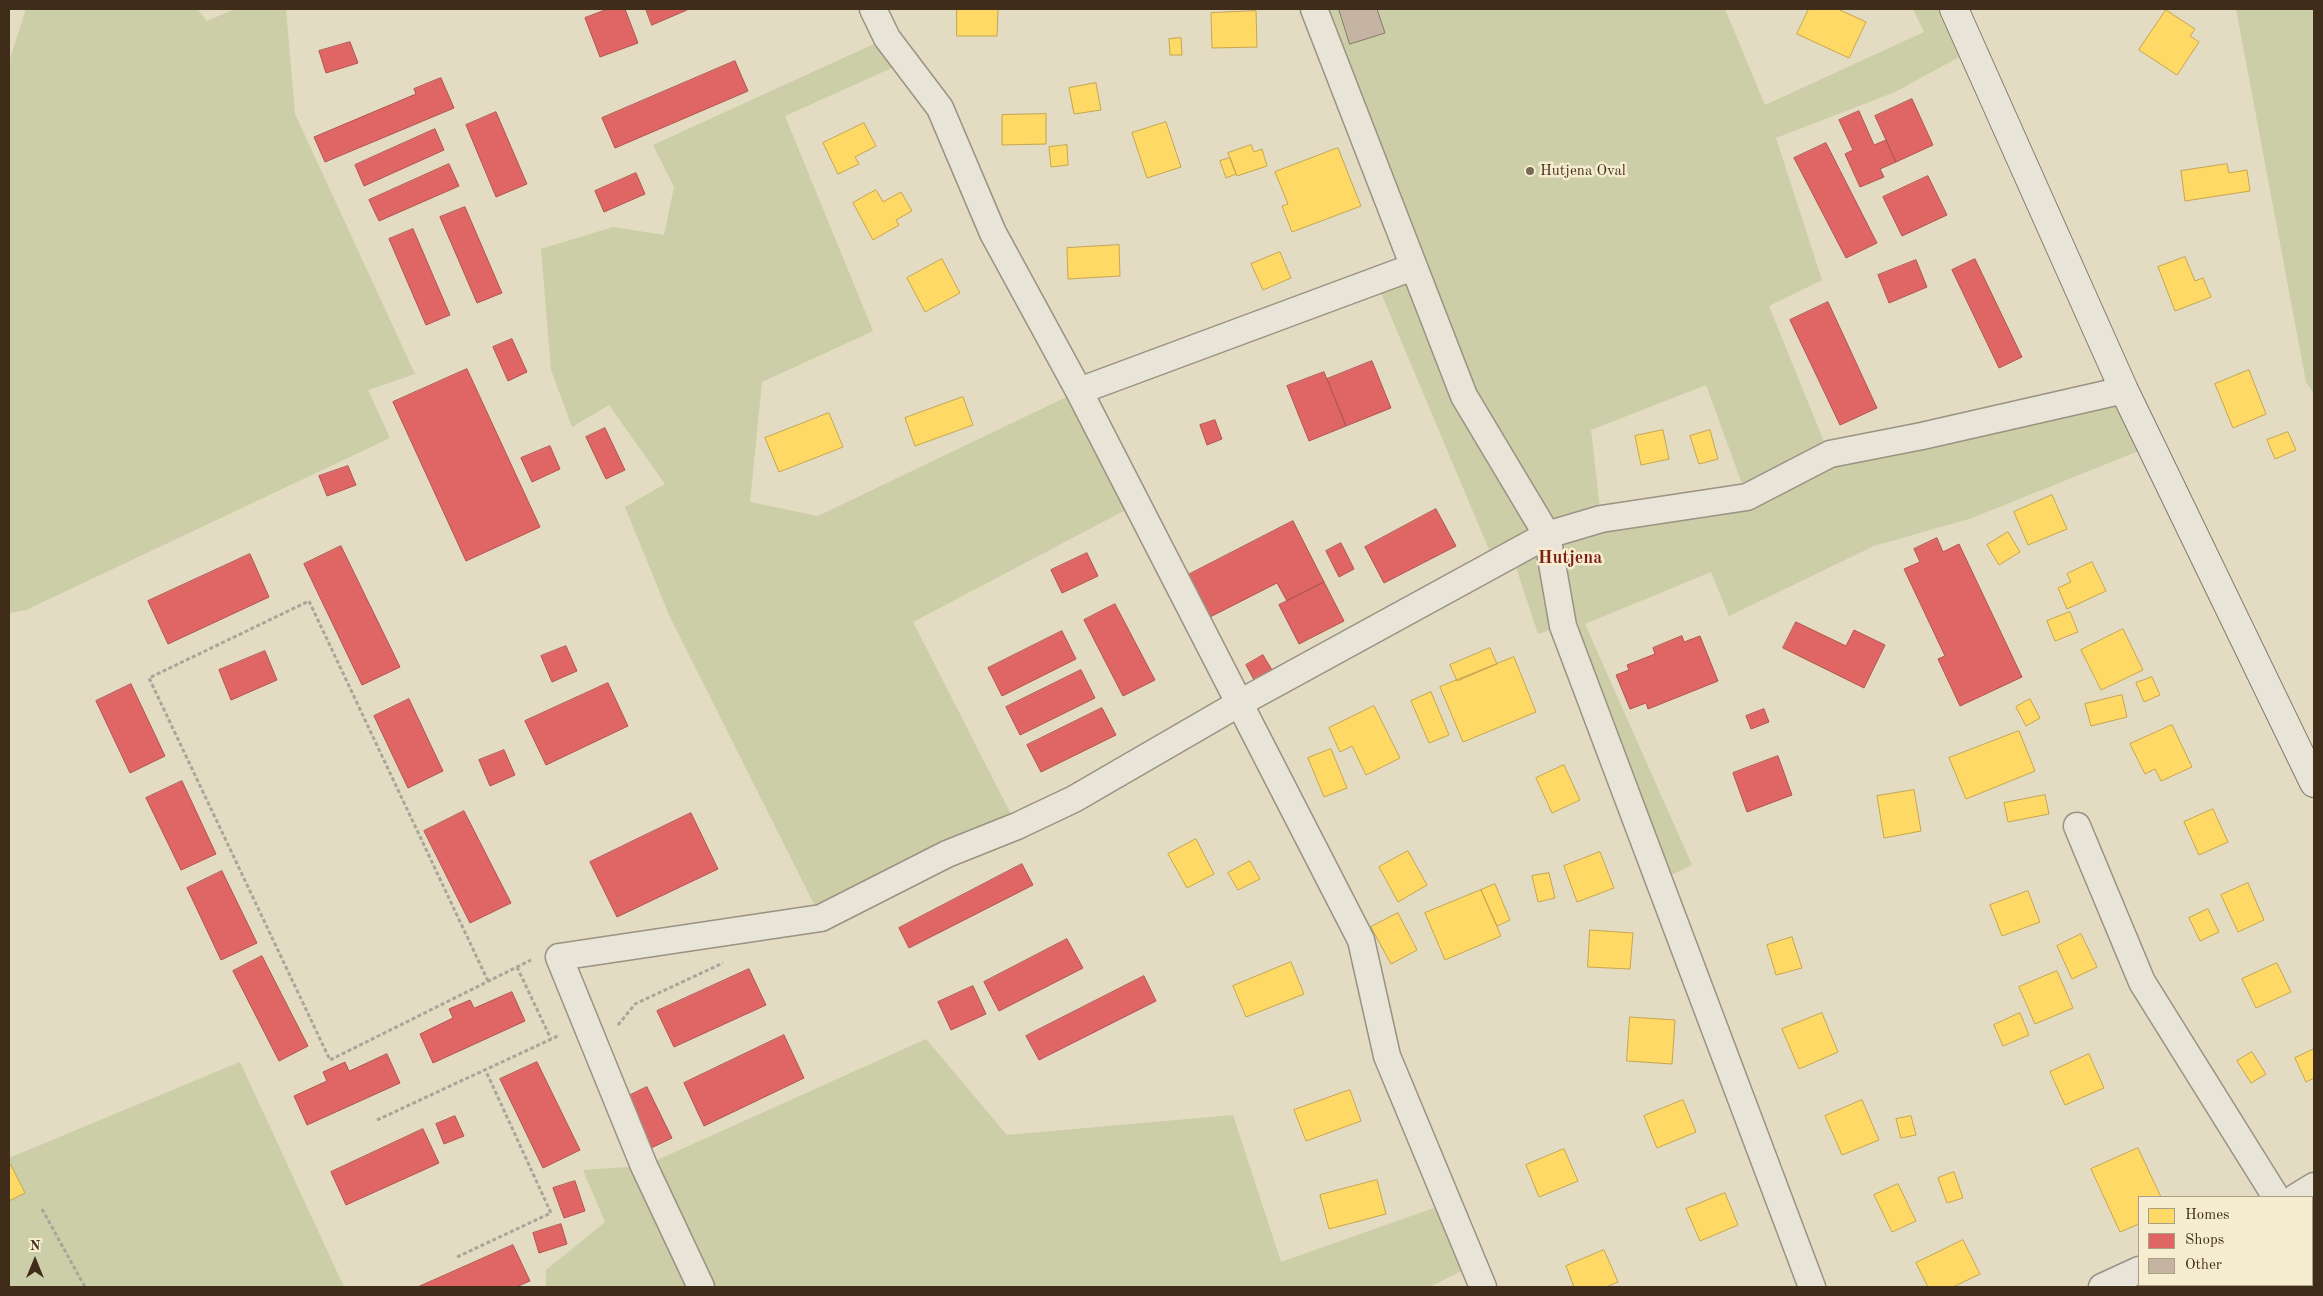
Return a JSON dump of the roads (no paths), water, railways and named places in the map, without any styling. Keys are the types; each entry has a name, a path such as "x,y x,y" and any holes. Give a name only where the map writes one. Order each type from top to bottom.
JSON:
{"main road":[{"path":"1954,9 2124,390 2314,783"}],"street":[{"path":"873,9 887,38 940,108 993,233 1079,391 1238,704 1361,940 1387,1056 1483,1287"},
{"path":"1314,9 1464,396 1547,535 1563,626 1812,1287"},
{"path":"1079,391 1413,267"},
{"path":"701,1287 644,1166 559,957 821,918 947,854 1017,826 1074,799 1238,704 1547,535 1602,519 1747,498 1830,454 1922,436 2124,390"},
{"path":"2077,826 2142,982 2275,1196"},
{"path":"2298,1196 2314,1186"},
{"path":"2102,1287 2138,1270"}],"place":[{"name":"Hutjena Oval","path":"1530,171"}],"district":[{"name":"Hutjena","path":"1570,558"}]}
